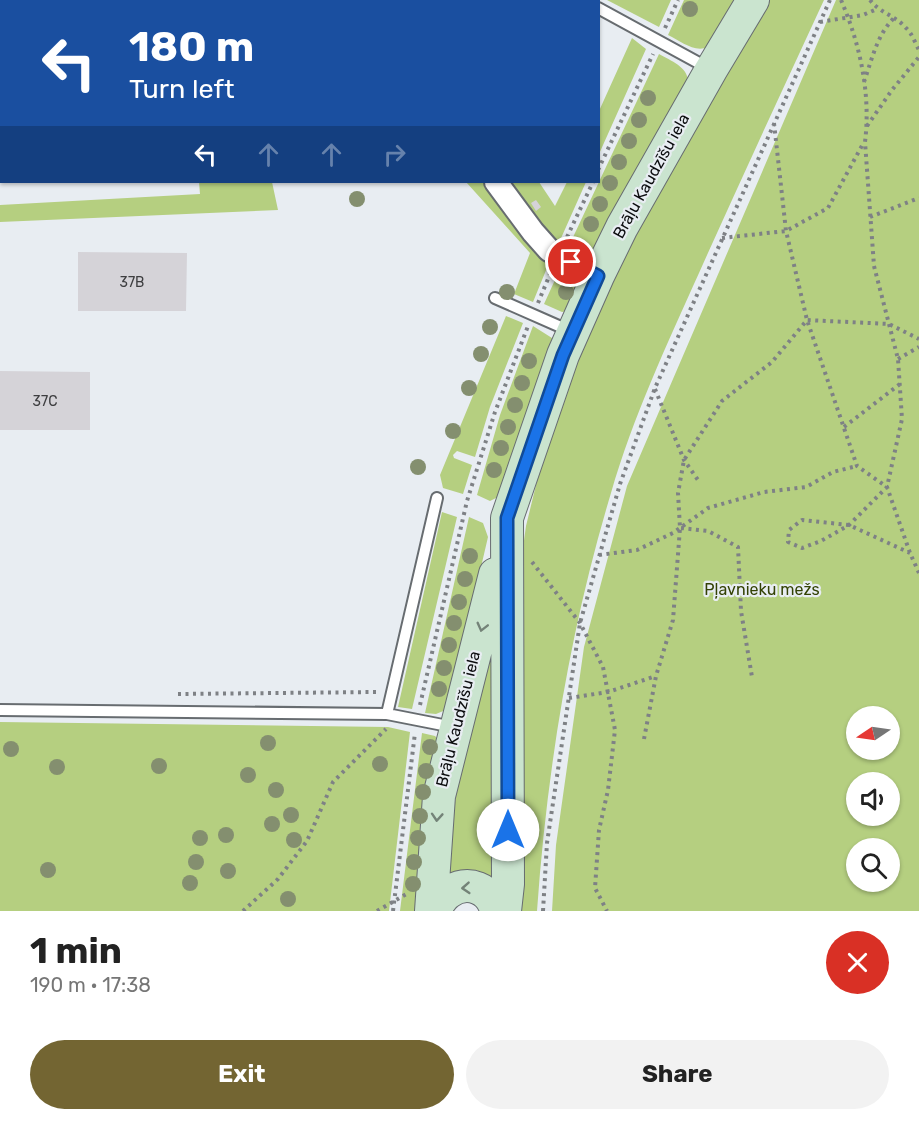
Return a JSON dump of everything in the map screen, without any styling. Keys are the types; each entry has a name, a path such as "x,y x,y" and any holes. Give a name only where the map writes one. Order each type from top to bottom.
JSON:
{"street":[{"name":"Brāļu Kaudzīšu iela","path":"505,911 508,884 507,518 558,369 598,276 622,227 753,0"},
{"path":"497,183 537,237 558,256 598,276"},
{"name":"Brāļu Kaudzīšu iela","path":"432,911 439,796 506,530"},
{"path":"432,911 449,892 468,885 488,894 496,911"}],"lane":[{"path":"600,9 711,70"},
{"path":"495,298 573,333"},
{"path":"387,714 437,498"},
{"path":"0,710 387,714 456,728"}],"path":[{"path":"600,166 678,0"},
{"path":"543,911 547,843 580,622 620,484 655,388 830,0"},
{"path":"841,0 859,48 864,82 867,128 865,142 874,266 898,359 901,384 902,419 887,488 919,573"},
{"path":"870,0 877,9 907,28 919,50"},
{"path":"820,22 863,15 877,9"},
{"path":"864,82 877,43 885,27 894,18"},
{"path":"867,128 892,90 919,57"},
{"path":"774,123 786,231 807,321 857,466 887,488"},
{"path":"722,238 786,231 828,208 865,142"},
{"path":"393,911 416,720 467,501 495,412 533,314 593,183"},
{"path":"870,217 919,198"},
{"path":"807,321 889,324 919,339"},
{"path":"644,739 656,676 673,620 680,528 678,494 684,460 722,401 772,362 807,321"},
{"path":"898,359 919,347"},
{"path":"843,427 901,384"},
{"path":"655,388 684,460 698,480"},
{"path":"599,555 637,550 680,528 708,508 764,492 806,487 833,472 857,466"},
{"path":"887,488 849,525 821,541 802,548 788,542 789,530 802,520 849,525 910,553"},
{"path":"680,528 708,531 738,547 741,610 752,677"},
{"path":"506,530 580,622 603,667 615,730 608,790 598,830 595,888 608,911"},
{"path":"569,698 608,692 656,676"},
{"path":"166,694 392,692"},
{"path":"243,911 278,879 307,841 333,782 388,727 387,714"}],"green space":[{"path":"607,0 671,0 659,27"},
{"path":"684,0 736,0 708,47 693,47 668,35"},
{"path":"767,0 824,0 663,354 620,465 596,544 562,700 547,805 537,911 515,911 521,562 526,526 546,444 582,345 630,239"},
{"name":"Pļavnieku mežs","path":"836,0 919,0 919,911 552,911 556,845 584,647 627,486"},
{"path":"632,38 646,49 600,152 600,109"},
{"path":"659,54 674,62 686,73 688,83 594,255 586,258 567,250"},
{"path":"199,183 272,183 278,210 0,222 0,205 200,194"},
{"path":"467,183 485,183 533,249 549,263 533,302 514,294 530,253"},
{"path":"509,183 540,183 555,206 566,183 586,183 558,245 547,237"},
{"path":"560,269 578,279 580,288 568,311 562,312 544,304"},
{"path":"506,316 523,323 490,407 475,457 457,451 453,455 454,458 472,465 463,494 443,488 440,475"},
{"path":"533,326 552,338 554,346 500,496 490,501 477,495 500,415"},
{"path":"442,512 457,517 412,709 398,707"},
{"path":"469,517 483,523 488,537 448,709 436,714 425,713"},
{"path":"496,587 498,880 476,870 446,873 463,740"},
{"path":"0,722 388,727 410,732 389,911 0,911"},
{"path":"422,733 435,736 442,743 420,911 400,911"}],"building":[{"path":"536,200 541,207 536,211 531,203"},
{"path":"78,252 187,253 186,311 78,311"},
{"path":"0,371 90,372 90,430 0,430"}],"route":[{"path":"508,830 507,518 563,355 598,276 571,262"}]}
